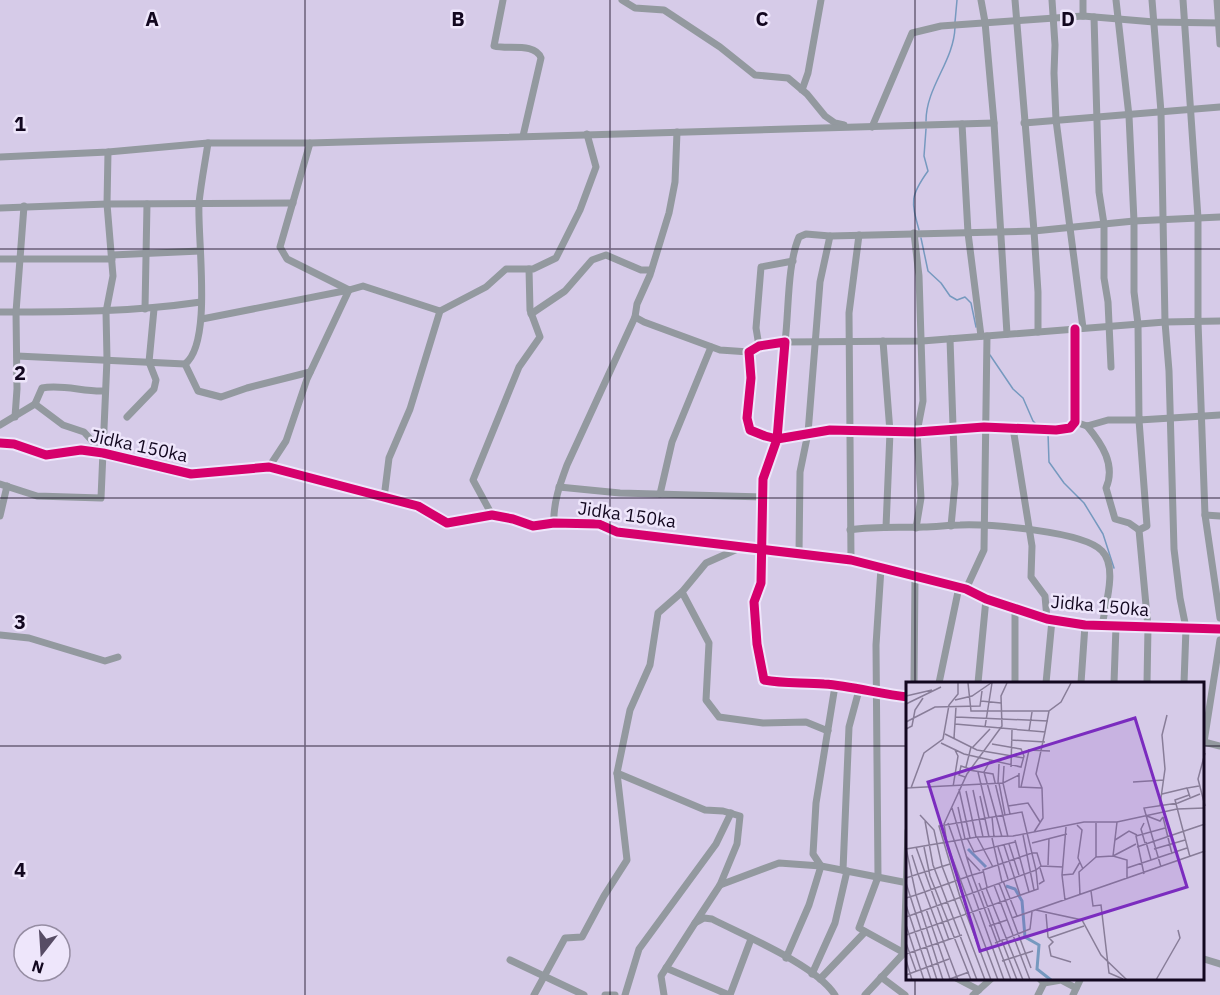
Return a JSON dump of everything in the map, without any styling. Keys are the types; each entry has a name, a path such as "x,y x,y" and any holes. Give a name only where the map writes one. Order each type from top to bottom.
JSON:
{"street":[{"path":"502,0 494,46 534,49 539,52 540,58 523,136"},
{"path":"622,0 635,8 664,10 725,51 755,75 788,78 825,116 835,123 852,127"},
{"path":"802,90 816,37 821,0"},
{"path":"981,0 994,123 1007,334"},
{"path":"1015,0 1034,231 1038,332"},
{"path":"749,352 751,378 747,418 750,430 777,439 808,433 850,430 917,432 984,427 1056,430 1070,428 1075,422 1079,328 1071,227 1056,120 1052,0"},
{"path":"1083,0 1083,16"},
{"path":"1116,0 1129,116 1134,221 1134,292 1138,324 1139,420 1147,526 1138,530"},
{"path":"1152,0 1161,112 1165,322 1171,419 1174,549 1186,628 1184,682"},
{"path":"1183,0 1198,218 1198,322 1205,515 1220,618"},
{"path":"1217,0 1220,44"},
{"path":"872,127 912,33 941,26 1083,16 1154,22 1219,23"},
{"path":"1094,17 1099,192 1104,224 1104,278 1108,302 1111,367"},
{"path":"1024,123 1220,107"},
{"path":"0,157 108,152 208,143 310,143 994,123"},
{"path":"939,682 962,588 984,550 986,527 984,336 968,233 962,124"},
{"path":"554,523 559,487 585,423 601,395 635,317 637,304 651,270 669,213 675,182 677,132"},
{"path":"384,498 389,458 410,409 440,311 486,287 506,269 533,269 556,258 580,210 596,167 587,134"},
{"path":"17,356 185,364 195,354 202,319 199,203 208,143"},
{"path":"310,143 280,246 287,259 349,290"},
{"path":"0,516 4,485 37,496 101,498 106,312 112,284 107,204 108,152"},
{"path":"0,208 107,204 293,203"},
{"path":"146,309 147,204"},
{"path":"15,417 18,389 16,312 24,206"},
{"path":"906,697 824,684 778,683 764,680 757,644 754,602 761,583 763,479 777,439 789,283 800,237 806,234 830,236 1001,233 1134,221 1220,217"},
{"path":"914,233 919,276 923,401 917,432 921,498 916,528"},
{"path":"851,560 849,313 859,235"},
{"path":"799,554 800,472 808,433 820,282 830,236"},
{"path":"0,259 112,257 200,251"},
{"path":"531,314 565,291 592,260 606,255 641,270 651,270"},
{"path":"759,345 756,328 761,267 793,261"},
{"path":"492,515 473,480 519,367 540,337 531,314 529,269"},
{"path":"202,319 363,286 440,311"},
{"path":"269,467 286,441 310,372 349,290"},
{"path":"0,312 106,312 154,309 201,302"},
{"path":"127,417 154,389 156,380 149,362 154,309"},
{"path":"635,317 720,350 749,352 759,345 785,342 922,341 1165,322 1220,321"},
{"path":"950,339 955,484 951,526"},
{"path":"883,341 890,432 886,527"},
{"path":"660,494 672,442 711,347"},
{"path":"185,364 198,391 220,397 310,372"},
{"path":"0,426 35,404 42,388 104,391"},
{"path":"35,404 63,424 84,432 103,453"},
{"path":"1087,426 1108,420 1220,416"},
{"path":"1075,422 1087,426 1102,444 1110,468 1110,478 1106,488 1115,519 1129,523 1138,530 1148,627 1146,682"},
{"path":"1013,428 1032,546 1031,577 1045,596 1049,620 1046,682"},
{"name":"Jidka 150ka","path":"0,443 14,444 46,455 81,450 103,453 191,474 269,467 421,508 447,523 492,515 533,526 554,523 599,524 617,532 851,560 962,588 986,599 1049,620 1102,626 1220,629"},
{"path":"559,487 620,493 764,497"},
{"path":"1205,515 1220,516"},
{"path":"850,530 872,527 1005,526 1089,542 1102,551 1110,569 1102,626"},
{"path":"534,995 565,938 582,937 627,860 617,773 630,710 650,665 658,613 682,592 706,563 742,547"},
{"path":"865,995 906,954 859,928 878,877 876,645 881,568"},
{"path":"914,682 915,576"},
{"path":"682,592 709,643 706,700 719,717 763,723 806,722 828,731"},
{"path":"978,682 986,599"},
{"path":"1015,609 1015,682"},
{"path":"1081,682 1085,625"},
{"path":"1114,682 1116,626"},
{"path":"0,635 29,638 105,661 118,657"},
{"path":"1205,736 1220,639"},
{"path":"821,866 813,854 816,803 835,686"},
{"path":"812,974 835,923 845,871 849,727 859,690"},
{"path":"1205,742 1220,746"},
{"path":"617,773 705,810 723,811 740,816 737,844 720,885 661,976 664,995"},
{"path":"625,995 639,949 716,844 731,813"},
{"path":"720,885 779,863 821,866 906,883"},
{"path":"786,958 809,905 821,866"},
{"path":"695,923 704,918 712,919 751,939 829,985 835,995"},
{"path":"820,980 865,932"},
{"path":"666,968 729,995 751,939"},
{"path":"510,960 584,995"},
{"path":"1205,960 1220,964"},
{"path":"881,977 905,995"},
{"path":"958,980 975,993 990,980"},
{"path":"1038,995 1041,981 1061,980 1074,991"},
{"path":"605,995 615,995"}],"waterway":[{"path":"955,22 957,0"},
{"path":"926,121 930,97 950,51 955,27"},
{"path":"919,230 914,212 914,199 928,171 924,156 926,129"},
{"path":"921,238 928,271 941,283 950,296 957,300 965,297 971,303 976,327"},
{"path":"990,355 1013,389 1023,398 1033,421 1039,427"},
{"path":"1048,433 1049,462 1064,483 1084,503 1103,534 1114,568"}],"cycle path":[{"path":"777,439 830,430 917,432 984,427 1056,430 1070,428 1075,422 1075,329"},
{"path":"785,342 777,439 750,430 747,418 751,378 749,352 759,346 785,342"},
{"path":"777,439 763,479 761,583 754,602 757,644 764,680 834,685 906,697"},
{"path":"0,443 14,444 46,455 81,450 103,453 191,474 269,467 418,506 447,523 492,515 533,526 554,523 599,524 617,532 851,560 966,589 986,599 1047,619 1085,625 1220,629"}]}
